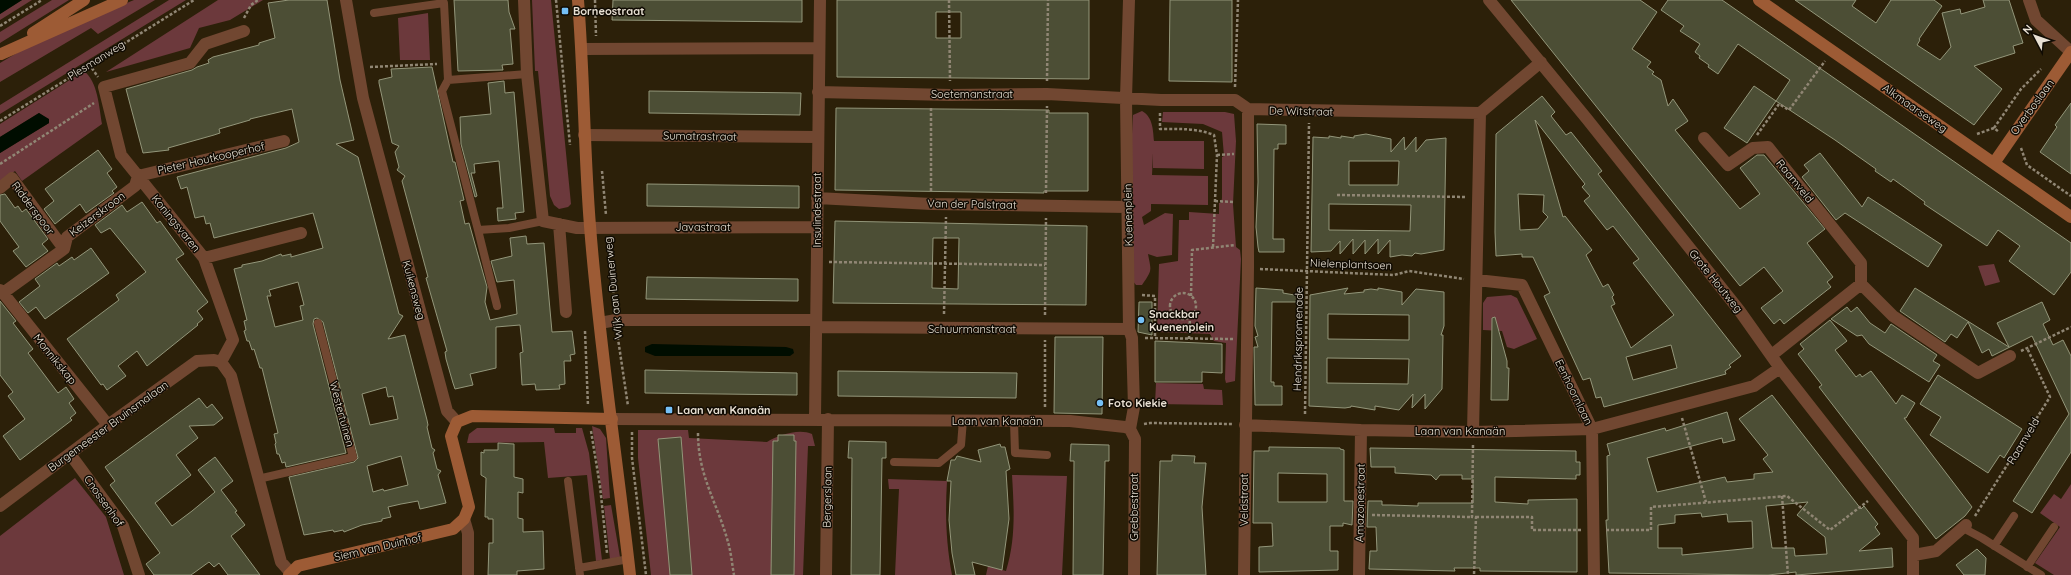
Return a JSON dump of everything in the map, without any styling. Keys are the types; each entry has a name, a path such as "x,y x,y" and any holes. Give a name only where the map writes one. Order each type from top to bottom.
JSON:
{"street":[{"path":"0,54 84,0"},
{"path":"0,54 122,0"},
{"name":"Kuikensweg","path":"346,0 363,98 447,411 457,422"},
{"path":"524,0 527,74 543,221"},
{"name":"Wijk aan Duinerweg","path":"578,0 582,49 584,135 590,228 630,575"},
{"name":"Insulindestraat","path":"815,419 817,137 820,0"},
{"name":"Kuenenplein","path":"1129,0 1126,98 1129,295 1134,406 1132,434"},
{"name":"Grote Houtweg","path":"1489,0 1541,62 1740,310 1772,354 1780,368 1913,538 1913,575"},
{"name":"Alkmaarseweg","path":"1759,0 2071,217"},
{"path":"2030,0 2036,20 2071,52"},
{"path":"105,91 190,63 205,44 244,31"},
{"path":"582,49 819,48"},
{"name":"Overboslaan","path":"1994,163 2071,52"},
{"path":"1473,432 1480,113 1541,62"},
{"name":"Koningsvaren","path":"105,91 121,155 204,258 233,340 221,362"},
{"name":"Soetemanstraat","path":"818,92 950,95 1047,94 1126,98"},
{"path":"1126,98 1161,100 1235,100 1248,109 1248,268 1245,425"},
{"name":"De Witstraat","path":"1248,109 1480,113"},
{"name":"Sumatrastraat","path":"584,135 817,137"},
{"path":"1704,138 1728,165 1753,148 1760,147"},
{"name":"Pieter Houtkooperhof","path":"138,176 284,140"},
{"name":"Raamveld","path":"1760,147 1768,147 1861,263 1861,284"},
{"name":"Keizerskroon","path":"1,291 64,249 66,237 135,186 138,176"},
{"name":"Ridderspoor","path":"0,188 12,178 64,249"},
{"name":"Van der Palstraat","path":"817,198 931,204 1127,207"},
{"name":"Wijk aan Duinerweg","path":"543,221 577,228 590,228"},
{"path":"558,224 566,312"},
{"name":"Javastraat","path":"590,228 816,227"},
{"path":"204,258 301,233"},
{"name":"Eenhoornlaan","path":"1477,280 1522,285 1592,429 1594,575"},
{"path":"1772,354 1861,284 1893,316 1978,373 2010,356"},
{"name":"Monnikskap","path":"1,291 108,425"},
{"name":"Schuurmanstraat","path":"600,323 616,320 816,323 944,329 1045,329 1130,333"},
{"name":"Burgemeester Bruinsmalaan","path":"0,506 108,425 197,361 214,360 221,362"},
{"path":"221,362 231,376 281,562 289,574"},
{"name":"Laan van Kanaän","path":"1245,425 1361,430 1473,432 1592,429 1754,386 1780,368"},
{"name":"Laan van Kanaän","path":"457,422 472,416 698,420 815,419 1070,421 1132,434"},
{"name":"Bergerslaan","path":"826,575 828,420"},
{"path":"457,422 451,436 469,507 464,519 468,533 468,575"},
{"name":"Veldstraat","path":"1244,575 1245,425"},
{"name":"Amazonestraat","path":"1359,575 1361,430"},
{"name":"Grebbestraat","path":"1132,434 1134,575"},
{"name":"Cnossenhof","path":"70,454 123,526 139,575"},
{"name":"Siem van Duinhof","path":"289,574 298,566 453,529 464,519"},
{"path":"1914,555 1936,552 1965,527"}],"lane":[{"path":"374,13 444,3 448,80 442,91 497,306"},
{"path":"448,80 527,74"},
{"name":"Wijk aan Duinerweg","path":"478,230 509,228 543,221"},
{"name":"Westertuinen","path":"258,479 353,457 318,323"},
{"path":"894,462 939,463 961,446 963,420"},
{"path":"1014,421 1015,453 1047,455"},
{"path":"568,481 580,572 629,559"},
{"path":"1994,546 2014,516"},
{"path":"1965,527 2041,575"},
{"path":"2028,567 2054,527"}],"path":[{"path":"0,26 42,0"},
{"name":"Plesmanweg","path":"0,121 194,0"},
{"path":"244,31 243,19 251,5 258,0"},
{"path":"595,0 597,48"},
{"path":"949,0 950,95"},
{"path":"1045,421 1048,0"},
{"path":"1235,100 1238,0"},
{"path":"1760,147 1757,134 1779,104 1789,110 1832,51"},
{"path":"358,67 448,63"},
{"name":"Overboslaan","path":"1994,128 2021,89 2044,66"},
{"path":"0,164 105,91"},
{"path":"931,204 932,94"},
{"path":"1161,100 1160,129 1189,128 1204,130 1214,134 1217,155 1213,247"},
{"name":"Hendrikspromenade","path":"1305,407 1309,136"},
{"path":"1217,155 1247,154"},
{"name":"Wijk aan Duinerweg","path":"601,166 616,320 627,402 633,419 632,458 646,575"},
{"path":"1337,194 1478,198"},
{"path":"1215,201 1247,202"},
{"path":"944,329 946,204"},
{"path":"1191,296 1192,250 1248,243"},
{"path":"816,261 1045,265"},
{"name":"Nielenplantsoen","path":"1248,268 1394,275 1409,271 1477,280"},
{"path":"1189,339 1190,318 1196,308 1196,303 1191,296 1183,292 1179,293 1169,302 1169,308 1176,318 1181,320 1190,318"},
{"path":"1129,295 1155,296 1155,338"},
{"path":"2010,356 2071,327"},
{"path":"1130,333 1155,338 1246,339"},
{"name":"Raamveld","path":"1965,527 1979,512 2050,397 2027,348"},
{"path":"1679,406 1706,502"},
{"path":"698,420 700,462 706,485 728,542 734,575"},
{"path":"1132,434 1150,423 1245,425"},
{"path":"1472,517 1473,432"},
{"path":"1360,515 1532,517 1532,530 1651,530 1651,507 1787,496 1830,530 1878,494"},
{"path":"1782,496 1788,575"},
{"path":"1474,575 1476,517"}],"shaded area":[{"path":"0,0 22,0 0,14"},
{"path":"22,0 32,0 0,20 0,14"},
{"path":"52,0 69,0 0,43 0,32"},
{"path":"134,0 155,0 98,34 91,28 0,82 0,63 42,38"},
{"path":"169,0 186,0 0,114 0,105"},
{"path":"218,0 263,0 230,20 199,28 190,48 106,72"},
{"path":"532,0 551,0 571,204 568,207 559,209 554,205 550,196 538,71 535,71"},
{"path":"428,13 430,60 400,60 398,18"},
{"path":"84,71 89,76 95,88 102,124 22,181 15,171 0,182 0,153 49,123 49,120 39,113 0,137 0,124"},
{"path":"1142,111 1150,120 1153,128 1154,141 1204,141 1204,169 1153,168 1153,153 1152,175 1208,176 1208,205 1151,204 1151,211 1142,217 1144,225 1165,213 1173,214 1172,255 1157,257 1148,254 1150,273 1142,285 1136,285 1132,280 1132,134 1133,115"},
{"path":"1163,112 1225,112 1234,114 1236,141 1233,204 1236,247 1240,250 1241,259 1235,381 1226,383 1225,379 1226,343 1214,341 1210,334 1157,332 1159,264 1178,261 1179,220 1189,220 1189,212 1219,214 1219,203 1221,203 1222,198 1222,157 1224,156 1222,132 1203,124 1162,122"},
{"path":"39,113 49,119 49,123 0,153 0,137"},
{"path":"1994,264 2000,282 1985,286 1978,266"},
{"path":"1511,295 1517,298 1537,339 1514,349 1507,347 1502,331 1483,330 1483,303 1487,297"},
{"path":"652,344 786,347 793,349 794,353 790,356 655,356 645,352 645,347"},
{"path":"1156,383 1203,384 1204,389 1222,390 1223,405 1155,404"},
{"path":"592,426 600,429 606,438 610,498 603,499"},
{"path":"477,428 554,428 555,433 576,433 576,428 582,428 589,453 602,560 596,561 587,475 548,478 544,442 467,443 469,434"},
{"path":"638,430 688,430 689,438 767,442 789,433 807,432 812,434 815,446 808,446 803,575 651,575 638,458"},
{"path":"1012,475 1067,476 1062,575 986,575 988,566 1006,571 1014,523"},
{"path":"75,478 106,517 124,575 0,575 0,536"},
{"path":"888,479 947,481 946,528 952,575 895,575 899,489 889,489"},
{"path":"2071,484 2071,575 2054,575 2035,563 2060,527 2040,513 2054,494 2061,499"},
{"path":"611,505 620,557 610,559 604,506"}],"building":[{"path":"289,0 327,0 340,80 354,140 336,144 358,157 399,314 403,316 388,339 405,335 427,420 427,427 432,448 435,450 433,453 437,469 441,471 438,475 446,503 420,509 418,501 388,507 391,517 344,532 343,530 334,532 333,530 304,535 289,477 354,462 358,458 323,322 317,318 314,319 313,324 346,453 286,467 285,462 282,463 279,454 277,454 274,434 278,433 262,368 260,368 254,349 252,350 249,341 247,341 244,331 246,330 244,321 247,320 234,269 242,267 242,265 262,261 281,254 282,256 291,254 291,257 323,248 313,213 214,238 210,223 206,224 204,216 195,218 187,187 181,189 177,177 286,148 299,142 292,109 250,119 219,129 220,133 168,148 169,150 143,153 126,89 192,70 209,63 208,60 213,57 259,45 259,43 275,38 268,3","holes":["298,282 304,305 300,306 303,320 275,327 267,296 271,296 269,290","386,387 388,397 393,396 398,419 370,425 362,394","401,456 408,485 373,492 367,466"]},
{"path":"454,0 508,0 509,12 515,29 510,29 513,64 502,65 503,70 458,71"},
{"path":"613,0 802,0 802,22 612,20"},
{"path":"837,0 1089,0 1089,79 837,77","holes":["936,12 961,12 961,38 936,38"]},
{"path":"1170,0 1232,0 1232,82 1169,81"},
{"path":"1511,0 1640,0 1657,12 1632,49 1651,62 1647,67 1654,72 1652,74 1661,80 1668,106 1673,99 1688,121 1675,130 1740,209 1760,194 1740,168 1757,155 1764,155 1825,229 1807,243 1833,277 1827,282 1831,287 1784,324 1780,319 1774,324 1761,308 1783,291 1764,267 1740,286"},
{"path":"1668,0 1722,0 2071,243 2071,272 2054,295 2009,261 2020,246 1998,230 1987,246 1924,204 1925,202 1893,179 1891,182 1875,171 1876,169 1835,140 1776,101 1790,80 1738,44 1718,74 1699,58 1700,56 1695,52 1700,44 1680,31 1684,26 1661,10"},
{"path":"1795,0 1856,0 1852,6 1876,23 1891,0 1934,0 1942,6 1919,39 1920,40 1917,45 1940,60 1951,47 1942,13 1960,9 1961,14 1985,7 1983,0 2009,0 2023,43 2013,46 2015,53 1974,66 2002,89 1974,125"},
{"path":"432,67 453,162 455,162 464,200 460,201 465,224 469,223 487,287 485,302 490,320 517,314 514,280 497,282 491,261 512,256 510,238 526,236 527,244 544,243 552,332 572,331 575,354 570,355 571,361 564,361 565,384 559,385 560,389 536,390 535,384 522,385 520,353 523,352 520,325 496,327 496,368 470,374 473,385 455,389 446,359 445,352 447,351 426,278 428,277 402,181 405,176 397,170 399,167 395,152 399,146 392,143 379,83 379,80 392,77 391,69"},
{"path":"504,81 505,93 514,92 524,212 515,213 516,219 498,221 497,208 503,208 499,161 474,164 475,173 471,173 477,196 475,197 461,144 460,117 491,114 488,83"},
{"path":"1754,86 1776,101 1747,143 1724,128"},
{"path":"649,91 801,93 800,115 649,113"},
{"path":"1542,96 1555,112 1551,116 1566,135 1571,132 1602,171 1598,174 1741,356 1729,365 1731,367 1725,371 1726,374 1604,407 1601,397 1596,398 1590,378 1583,380 1544,296 1550,293 1533,257 1522,257 1522,254 1496,256 1496,134","holes":["1535,120 1585,184 1582,187 1590,196 1584,201 1607,230 1613,226 1639,259 1633,263 1674,315 1631,348 1611,306 1615,304 1612,297 1614,295 1608,284 1603,287 1586,255 1592,250 1565,216 1563,217","1518,194 1544,195 1543,212 1548,217 1538,229 1520,230","1671,345 1677,368 1633,380 1626,357"]},
{"path":"2071,103 2071,174 2040,152 2057,127 2055,125"},
{"path":"836,108 1049,110 1049,113 1088,113 1088,191 1044,191 1044,193 835,190"},
{"path":"1257,124 1286,125 1286,144 1278,144 1278,149 1274,149 1273,239 1284,239 1284,252 1259,252 1256,227 1258,182"},
{"path":"1366,134 1391,139 1391,152 1404,137 1405,150 1416,137 1416,152 1426,140 1446,138 1444,250 1421,254 1415,253 1412,256 1402,255 1390,257 1390,240 1378,254 1378,239 1365,254 1365,240 1353,254 1353,239 1340,254 1340,241 1331,251 1311,252 1313,137 1329,138 1329,136 1341,138 1341,136 1354,138 1354,136","holes":["1349,161 1399,161 1398,185 1349,185","1329,204 1411,205 1410,231 1329,230"]},
{"path":"98,150 112,169 107,173 117,187 112,191 114,193 86,213 80,204 55,224 44,209 54,201 45,189"},
{"path":"1820,153 1862,207 1868,197 1942,245 1928,267 1845,213 1836,220 1802,177 1809,171 1804,165"},
{"path":"647,184 799,186 799,208 647,206"},
{"path":"5,194 15,208 18,206 22,212 26,209 48,239 42,244 48,251 26,267 13,251 19,247 0,221 0,195"},
{"path":"142,202 157,223 160,221 184,254 176,259 208,302 197,311 203,319 197,324 198,325 147,366 137,351 118,366 126,376 107,390 103,384 101,385 67,339 119,300 116,295 146,272 110,228 101,233 95,225 122,205 127,212"},
{"path":"835,221 1087,226 1086,305 833,303","holes":["933,238 959,238 958,289 932,288"]},
{"path":"91,248 109,273 45,319 36,307 28,313 19,302 40,286 35,279 57,263 59,266 72,257 74,260"},
{"path":"647,277 798,279 798,301 646,299"},
{"path":"1256,288 1283,290 1283,293 1300,296 1300,302 1272,302 1271,382 1274,382 1274,386 1282,386 1282,405 1255,405 1254,347 1258,347 1255,337 1258,336 1255,326"},
{"path":"1348,288 1344,294 1364,292 1364,290 1371,289 1378,290 1378,288 1402,292 1402,305 1416,289 1444,292 1444,326 1441,335 1443,335 1442,389 1425,409 1425,394 1412,408 1413,394 1399,410 1375,406 1375,410 1351,406 1345,408 1309,406 1310,295","holes":["1328,314 1409,315 1409,340 1328,339","1327,358 1409,359 1408,384 1327,383"]},
{"path":"1915,288 2009,347 1997,323 2042,302 2050,320 2043,324 2053,345 2063,340 2071,356 2071,452 2032,513 2013,501 2069,414 2032,336 1992,356 1989,349 1982,353 1968,322 1957,338 1951,334 1945,342 1900,311"},
{"path":"0,301 16,321 13,323 33,349 28,353 58,393 66,387 74,399 69,403 76,413 70,418 72,420 20,460 3,436 25,419 8,396 13,392 0,375"},
{"path":"1139,302 1152,302 1152,335 1138,332"},
{"path":"1847,307 1851,312 1857,307 1870,323 1885,333 1891,324 1937,355 1933,361 1940,365 1929,382 1869,344 1862,335 1857,336 1831,319"},
{"path":"1495,317 1507,361 1507,368 1509,368 1508,400 1491,400 1492,318"},
{"path":"1830,320 1847,341 1835,350 1856,377 1860,374 1862,377 1871,371 1896,404 1902,395 1915,403 1906,418 1904,418 1972,507 1965,516 1936,539 1819,387 1822,385 1798,354 1804,349 1800,344"},
{"path":"1055,337 1103,337 1102,414 1054,413"},
{"path":"1155,341 1222,344 1222,373 1202,372 1202,382 1155,382"},
{"path":"645,370 797,373 797,395 645,393"},
{"path":"838,371 1017,373 1016,398 838,396"},
{"path":"1938,375 2022,429 2004,458 2000,455 1988,473 1930,435 1941,417 1920,404"},
{"path":"1772,395 1861,509 1864,506 1878,524 1875,527 1880,534 1859,551 1892,548 1893,567 1796,575 1796,572 1768,575 1609,573 1606,520 1608,520 1607,456 1610,455 1607,444 1665,428 1666,431 1727,412 1735,440 1723,443 1722,438 1647,458 1657,492 1725,477 1727,482 1754,479 1754,474 1773,472 1763,459 1768,455 1739,419","holes":["1808,502 1797,515 1825,537 1827,554 1795,556 1794,548 1772,548 1766,506","1701,513 1702,517 1727,514 1728,522 1752,521 1753,548 1682,555 1682,548 1658,548 1658,525 1675,523 1675,515"]},
{"path":"199,398 207,408 212,404 223,418 214,425 189,426 198,438 176,455 191,475 155,503 172,526 192,511 215,492 198,470 215,457 233,481 221,490 237,511 235,512 245,525 231,536 260,575 228,575 219,563 214,567 209,562 191,575 154,575 146,564 160,553 110,485 115,481 105,467"},
{"path":"778,435 794,435 794,441 796,441 794,575 771,575 773,441 778,441"},
{"path":"681,437 692,575 670,575 658,439"},
{"path":"849,441 886,442 886,458 882,458 880,575 851,575 852,458 848,458"},
{"path":"498,443 514,444 514,477 523,479 523,493 518,492 518,518 523,519 523,532 543,531 544,569 517,571 517,575 488,575 489,543 493,543 493,519 488,519 488,517 485,517 486,478 481,475 481,452 484,453 484,450 498,450"},
{"path":"1000,444 1001,447 1005,447 1010,469 1006,471 1009,519 1002,570 972,562 975,575 956,575 949,520 951,481 947,481 951,460 955,460 957,456 981,462 978,450"},
{"path":"1071,444 1109,445 1109,461 1105,461 1103,575 1073,575 1074,461 1070,461"},
{"path":"1269,447 1340,448 1344,450 1344,501 1353,501 1352,525 1343,523 1343,526 1330,526 1330,551 1338,551 1338,570 1259,572 1259,547 1273,546 1272,523 1253,523 1254,451 1269,451","holes":["1278,473 1327,474 1327,502 1278,502"]},
{"path":"1370,448 1576,451 1576,462 1580,462 1580,475 1576,475 1576,479 1495,477 1495,502 1528,504 1528,500 1577,499 1577,572 1480,571 1480,568 1454,568 1455,571 1369,569 1370,551 1377,551 1376,527 1367,527 1368,501 1382,501 1382,505 1418,506 1418,503 1473,503 1473,479 1462,479 1462,475 1440,475 1436,480 1431,475 1395,473 1395,467 1371,467"},
{"path":"1172,455 1195,456 1194,463 1206,463 1202,507 1206,575 1157,575 1160,461 1172,461"},
{"path":"1977,549 1986,558 1985,575 1964,575 1956,565"}],"place":[{"name":"Borneostraat","path":"565,11"},
{"name":"Snackbar Kuenenplein","path":"1141,320"},
{"name":"Foto Kiekie","path":"1100,403"},
{"name":"Laan van Kanaän","path":"669,410"}]}
